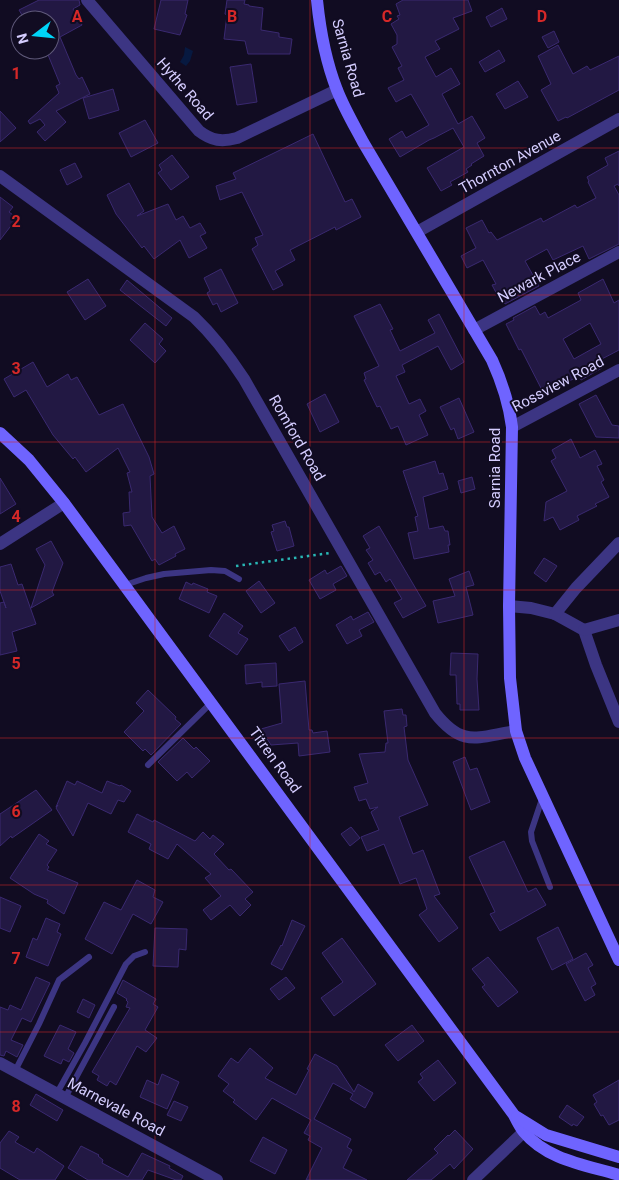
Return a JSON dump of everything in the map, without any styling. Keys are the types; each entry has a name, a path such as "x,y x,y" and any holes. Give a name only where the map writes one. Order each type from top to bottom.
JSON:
{"street":[{"name":"Hythe Road","path":"87,0 199,131 215,140 237,138 337,90"},
{"name":"Sarnia Road","path":"317,0 325,47 337,90 363,142 492,360 509,405 512,426 509,606 510,678 516,731 525,758 619,960"},
{"name":"Thornton Avenue","path":"417,232 619,119"},
{"name":"Romford Road","path":"0,176 194,318 208,330 224,349 244,379 435,713 444,724 454,733 464,738 516,731"},
{"name":"Newark Place","path":"474,330 619,252"},
{"name":"Rossview Road","path":"512,426 619,370"},
{"name":"Titren Road","path":"0,433 29,460 64,503 538,1145 556,1156 619,1175"},
{"path":"0,544 64,503"},
{"path":"555,614 592,570 619,543"},
{"path":"509,606 532,608 555,614 584,630 619,722"},
{"path":"584,630 619,620"},
{"name":"Marnevale Road","path":"0,1063 217,1180"},
{"path":"473,1180 526,1129"},
{"name":"Titren Road","path":"526,1129 619,1157"}],"lane":[{"path":"124,585 164,574 218,570 225,571 238,579"},
{"path":"148,765 212,702"},
{"path":"543,798 531,832 532,841 550,887"},
{"path":"61,1095 85,1043 126,964 134,956 145,952"},
{"path":"15,1071 39,1024 58,980 89,958"},
{"path":"61,1095 114,1007"}],"path":[{"path":"218,570 343,551"}],"water":[{"path":"185,47 193,51 190,61 186,66 180,62 184,55"}],"building":[{"path":"39,0 79,0 80,5 73,9 82,25 60,37 60,10 19,10"},
{"path":"161,0 188,0 185,14 187,15 180,35 154,29"},
{"path":"227,0 245,0 244,4 263,8 261,30 279,33 279,37 292,39 290,54 248,54 245,41 224,39"},
{"path":"403,0 468,0 472,11 453,18 459,29 435,41 440,49 425,57 436,77 451,68 460,84 442,94 458,124 472,116 485,138 477,143 484,156 466,169 468,172 450,182 452,185 441,191 427,168 464,147 453,128 400,157 389,139 402,131 406,138 429,125 411,94 396,102 388,88 404,80 398,68 402,66 392,47 397,44 397,35 391,24 399,19 397,16 400,15 396,4"},
{"path":"502,8 507,19 491,27 486,17"},
{"path":"554,31 559,42 548,48 542,37"},
{"path":"60,37 76,75 79,79 82,77 90,94 56,111 66,122 45,141 37,132 45,125 40,119 30,124 28,121 59,93 56,86 60,84 50,60 60,60"},
{"path":"558,45 573,74 587,66 590,70 619,56 619,90 558,121 541,90 551,84 538,56"},
{"path":"499,50 505,61 485,72 479,62"},
{"path":"251,64 257,102 237,105 230,67"},
{"path":"518,81 528,97 505,109 496,94"},
{"path":"113,89 119,110 89,119 83,98"},
{"path":"0,111 16,128 0,142"},
{"path":"145,120 158,143 131,157 119,133"},
{"path":"313,134 345,202 352,199 361,217 336,230 335,227 290,250 295,260 275,271 283,285 273,290 252,249 258,245 255,238 263,235 242,192 220,200 216,186 236,179 233,173"},
{"path":"619,151 619,186 618,184 614,186 619,195 619,244 589,259 583,246 553,260 547,249 525,261 539,286 505,304 502,299 500,300 492,285 496,284 483,260 467,268 461,256 476,248 466,228 482,220 489,233 491,232 497,240 541,218 543,222 575,205 577,208 596,198 587,177 608,165 605,158"},
{"path":"172,155 189,177 171,190 158,173 162,170 159,165"},
{"path":"75,163 82,177 67,185 60,170"},
{"path":"129,183 144,211 137,216 168,204 176,220 183,216 190,228 200,223 206,233 200,236 207,248 189,258 180,240 154,259 144,246 142,248 116,214 107,195"},
{"path":"0,197 13,207 9,212 17,218 0,240"},
{"path":"221,269 238,303 221,312 217,303 213,305 207,293 210,291 204,278"},
{"path":"88,279 106,306 85,320 67,292"},
{"path":"603,279 614,303 619,300 619,350 598,361 602,368 581,380 579,376 544,394 506,324 535,306 540,315 545,312 548,318 581,300 578,293","holes":["590,323 601,344 574,359 563,339"]},
{"path":"127,280 172,318 166,326 120,290"},
{"path":"380,304 393,329 390,330 400,351 435,333 428,320 439,314 464,362 451,370 438,346 402,365 405,372 396,376 409,404 420,399 426,411 419,415 428,435 406,445 398,426 391,429 380,406 377,407 364,380 366,379 364,373 379,366 354,316"},
{"path":"145,323 163,339 159,344 166,351 155,363 130,340"},
{"path":"33,362 47,387 68,374 71,380 77,377 99,415 123,404 149,457 154,474 150,476 152,517 162,533 174,526 185,549 175,554 176,556 159,565 155,559 152,561 131,525 124,526 123,513 130,512 129,492 132,492 127,473 130,472 118,448 86,472 75,457 73,459 53,435 26,390 14,397 4,379"},
{"path":"325,394 339,422 320,432 307,404"},
{"path":"596,395 612,425 619,426 619,438 596,437 579,404"},
{"path":"459,398 474,432 458,439 454,428 451,430 440,407"},
{"path":"571,439 580,458 595,450 602,464 597,466 604,480 601,482 609,497 595,504 597,506 577,516 579,520 560,530 553,517 544,521 546,502 567,491 551,461 556,458 552,450"},
{"path":"435,461 439,474 443,473 448,489 423,497 429,529 443,526 445,531 448,531 449,552 414,559 408,533 418,531 415,517 418,516 403,471"},
{"path":"472,477 475,489 461,493 458,481"},
{"path":"0,478 16,504 0,514"},
{"path":"285,521 287,527 289,527 294,546 277,551 271,532 274,531 272,525"},
{"path":"379,526 426,606 403,618 394,603 402,599 390,579 386,582 380,572 375,575 368,563 373,560 366,550 370,548 363,536"},
{"path":"51,541 63,563 52,592 54,595 31,608 45,565 36,549"},
{"path":"544,558 557,566 546,582 534,573"},
{"path":"11,564 18,585 22,584 36,624 12,632 17,651 0,655 0,603 4,602 0,591 0,567"},
{"path":"341,566 347,576 333,584 336,590 320,599 309,580 325,570 327,574"},
{"path":"469,571 474,585 466,587 473,615 438,623 433,601 455,596 449,579"},
{"path":"259,581 275,603 261,613 246,591"},
{"path":"186,582 208,589 207,592 217,596 209,613 179,599"},
{"path":"368,612 374,622 359,630 362,636 347,644 336,625 351,616 353,620"},
{"path":"224,613 243,626 238,633 248,639 237,655 209,636"},
{"path":"295,627 303,642 289,651 279,636"},
{"path":"451,653 478,654 479,710 460,710 460,704 457,704 456,675 450,675"},
{"path":"276,663 277,686 262,687 262,682 246,684 245,665"},
{"path":"305,681 309,730 312,730 313,733 327,731 330,752 299,756 298,743 271,745 261,729 282,723 279,684"},
{"path":"148,690 181,724 151,755 145,749 143,751 124,732 144,711 136,703"},
{"path":"402,709 403,715 406,715 407,726 404,727 408,760 428,805 399,817 413,854 423,850 440,894 434,896 458,928 439,942 419,915 427,909 416,878 400,884 384,844 367,851 361,837 379,830 371,812 378,807 370,809 366,799 359,801 354,787 368,783 359,754 385,752 386,743 388,743 384,711"},
{"path":"183,738 194,749 196,747 210,761 192,778 187,772 177,781 158,762"},
{"path":"465,757 470,770 477,768 490,802 471,810 453,762"},
{"path":"67,781 75,785 77,781 102,793 107,781 121,785 131,791 124,802 118,800 111,814 88,803 73,836 56,808"},
{"path":"36,790 52,810 12,838 11,836 0,846 0,814"},
{"path":"137,814 153,822 154,820 195,841 203,832 210,839 213,835 224,844 214,854 253,892 245,899 251,905 240,916 230,905 211,920 203,910 221,896 205,878 211,874 177,844 168,859 149,849 151,844 128,832"},
{"path":"351,827 360,838 350,846 341,834"},
{"path":"39,834 49,841 46,844 57,850 47,865 49,867 47,870 78,883 64,914 47,903 48,900 34,894 10,878"},
{"path":"504,841 528,892 536,888 546,905 500,931 490,914 495,912 469,857"},
{"path":"137,880 155,890 153,897 163,902 151,924 133,914 112,954 85,939 104,902 121,910"},
{"path":"0,897 21,906 10,932 0,928"},
{"path":"46,918 60,924 57,932 61,934 48,966 26,957 33,938 37,940"},
{"path":"292,920 305,926 282,970 271,964 282,946"},
{"path":"558,927 573,959 552,970 537,938"},
{"path":"155,928 187,929 186,950 179,949 178,967 153,966"},
{"path":"342,938 376,984 334,1016 321,998 343,982 322,953"},
{"path":"586,953 593,965 588,968 596,984 591,987 595,995 585,1001 566,964"},
{"path":"488,957 518,992 498,1007 482,987 485,985 472,969"},
{"path":"36,977 50,983 31,1022 22,1018 11,1040 23,1045 17,1057 6,1051 4,1056 0,1055 0,1007 8,1010 10,1005 21,1010"},
{"path":"286,977 295,988 279,1000 270,989"},
{"path":"123,980 156,999 153,1004 158,1007 145,1030 157,1038 146,1052 137,1046 116,1085 110,1081 107,1086 97,1080 99,1076 92,1072 130,1008 126,1007 127,999 117,993"},
{"path":"83,999 95,1005 89,1018 77,1012"},
{"path":"60,1025 76,1032 68,1049 74,1053 69,1062 63,1059 61,1064 44,1056"},
{"path":"412,1025 424,1041 398,1061 385,1045"},
{"path":"250,1048 273,1068 265,1078 296,1095 315,1054 337,1066 354,1092 358,1084 373,1093 365,1108 350,1099 353,1094 333,1083 314,1119 351,1139 347,1147 352,1150 343,1168 367,1180 306,1180 322,1148 308,1140 310,1136 304,1133 311,1120 272,1098 256,1120 233,1102 235,1100 223,1091 229,1084 218,1076 231,1058 238,1063"},
{"path":"438,1060 456,1083 434,1101 418,1082 423,1078 420,1074"},
{"path":"162,1074 179,1082 167,1109 140,1097 147,1080 158,1085"},
{"path":"619,1080 619,1120 609,1125 594,1104 597,1102 593,1095"},
{"path":"36,1094 63,1110 57,1121 30,1105"},
{"path":"174,1101 188,1107 181,1121 167,1115"},
{"path":"567,1105 584,1117 577,1126 573,1124 572,1126 559,1117"},
{"path":"455,1130 473,1149 454,1169 450,1164 431,1180 407,1180 438,1153 434,1149"},
{"path":"9,1131 19,1137 15,1142 34,1153 37,1148 64,1166 55,1180 20,1180 0,1168 0,1143"},
{"path":"263,1137 287,1150 275,1174 250,1161"},
{"path":"81,1146 99,1155 103,1160 102,1163 128,1177 142,1153 170,1166 169,1168 183,1176 181,1180 176,1180 148,1170 142,1180 88,1180 68,1168"}]}
